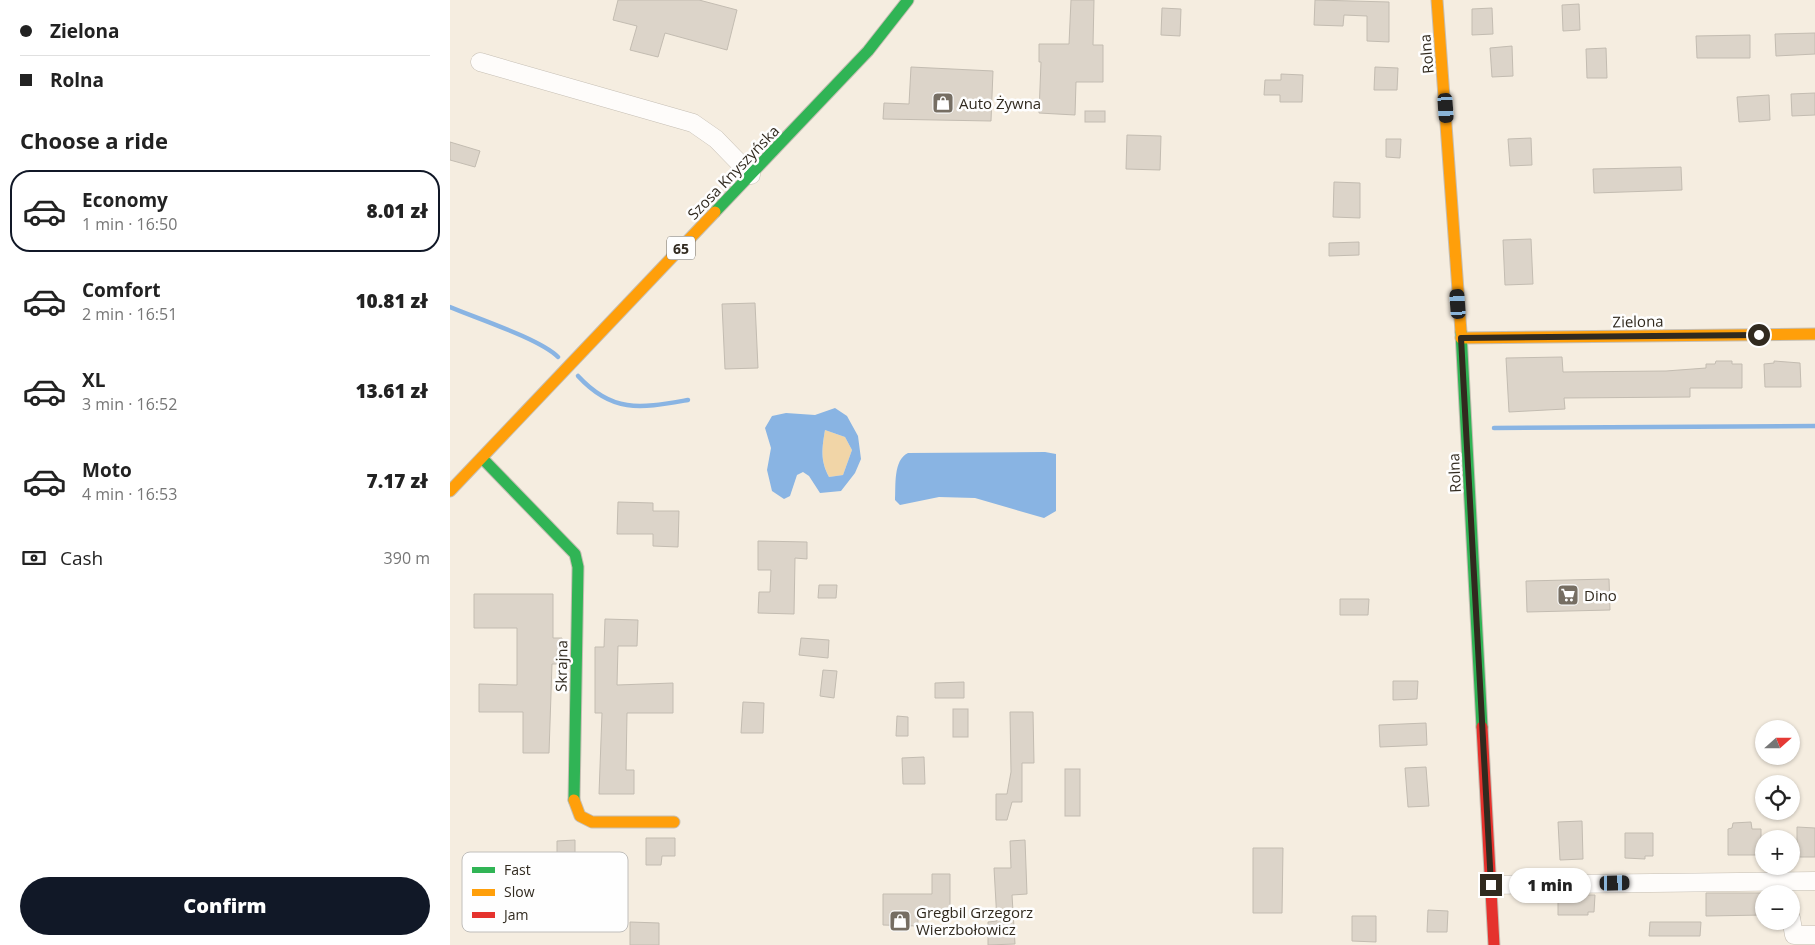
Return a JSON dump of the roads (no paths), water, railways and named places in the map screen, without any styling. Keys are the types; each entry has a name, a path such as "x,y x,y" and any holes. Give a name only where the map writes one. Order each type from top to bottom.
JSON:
{"street":[{"name":"Szosa Knyszyńska","path":"450,491 868,52 908,0"},
{"name":"Rolna","path":"1437,0 1461,338 1494,945"},
{"path":"480,62 693,123 716,139 751,175"},
{"name":"Zielona","path":"1461,338 1815,334"},
{"name":"Skrajna","path":"482,458 575,554 578,567 574,803 580,816 592,822 674,822"},
{"path":"1796,885 1815,881"},
{"path":"1491,885 1755,887"},
{"path":"1793,930 1794,935 1815,935"}],"water":[{"path":"835,408 847,416 858,436 861,459 855,473 841,491 820,493 809,476 803,472 797,475 790,496 784,499 772,491 767,470 771,448 765,428 772,416 786,413 815,415","holes":["825,430 845,437 852,450 843,475 829,477 822,454"]},
{"path":"1045,452 1056,454 1056,511 1044,518 975,498 939,497 900,505 895,500 898,467 903,456 908,453"}],"waterway":[{"path":"450,307 523,336 558,357"},
{"path":"578,376 603,397 628,405 656,405 688,400"},
{"path":"1494,428 1815,426"}],"place":[{"name":"Auto Żywna","path":"943,103"},
{"name":"Dino","path":"1568,595"},
{"name":"Gregbil Grzegorz Wierzbołowicz","path":"900,921"}]}
